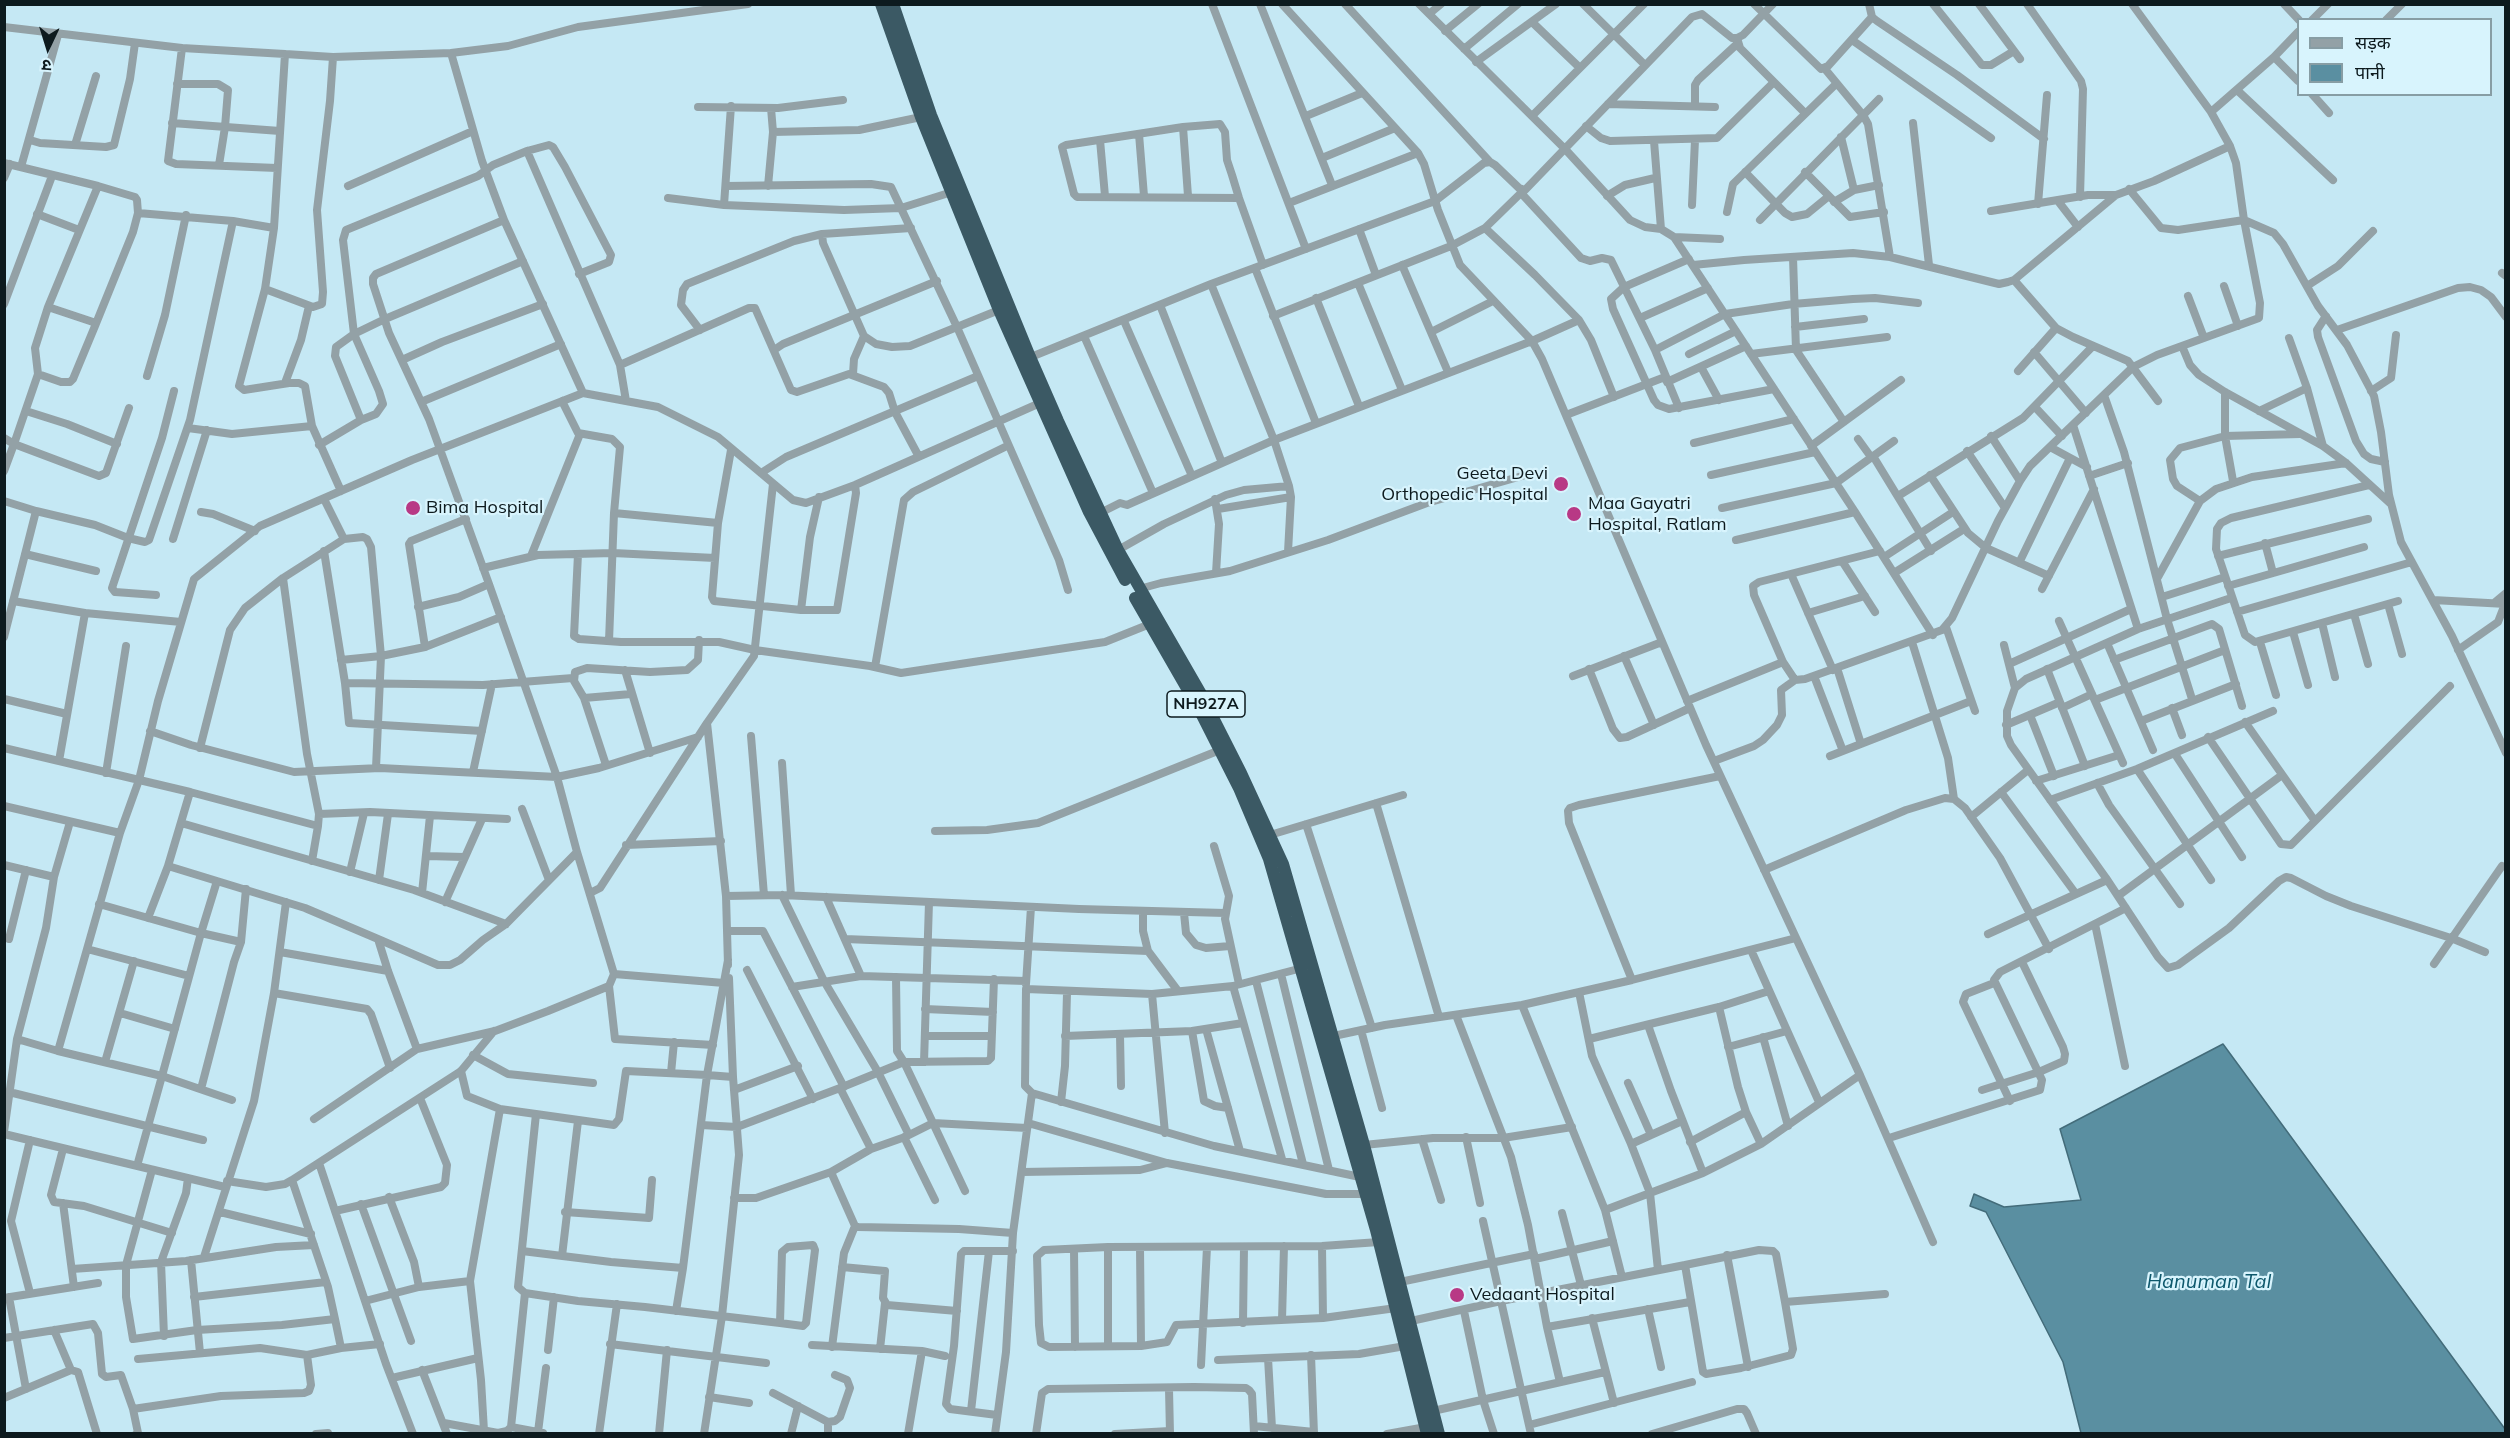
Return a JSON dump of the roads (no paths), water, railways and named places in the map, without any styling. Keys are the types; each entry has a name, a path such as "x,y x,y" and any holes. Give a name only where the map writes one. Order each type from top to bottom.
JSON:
{"highway":[{"name":"NH927A","path":"881,4 921,117 999,310 1026,359 1118,550 1150,624 1220,750 1269,859 1307,967"},
{"name":"NH927A","path":"893,4 931,115 1026,359 1040,403 1089,512 1201,694 1283,864 1360,1177 1379,1242 1426,1430"},
{"name":"NH927A","path":"1326,1037 1364,1145 1439,1434"}],"street":[{"path":"4,27 182,48 333,57 451,53 508,46 578,27 748,4"},
{"path":"1212,4 1306,249"},
{"path":"1260,4 1332,185"},
{"path":"1282,4 1418,153 1460,265 1532,341 1566,415 1720,776 1889,1138 1932,1242"},
{"path":"1345,4 1581,258 1586,261 1602,258 1611,260 1655,350 1679,408"},
{"path":"1419,4 1565,149 1630,220 1645,227 1660,229 1674,237 1933,635"},
{"path":"1429,14 1442,4"},
{"path":"1445,31 1478,4"},
{"path":"1464,49 1518,4"},
{"path":"1476,62 1556,4"},
{"path":"1583,4 1645,65"},
{"path":"1532,117 1644,4"},
{"path":"1696,4 1702,14 1737,41 1805,113"},
{"path":"1754,4 1817,68 1825,69 1863,115 1872,138 1890,256"},
{"path":"1695,106 1695,85 1698,80 1773,4"},
{"path":"1869,4 1872,16 2044,139"},
{"path":"1933,4 1982,65 1991,65 2014,51"},
{"path":"1979,4 2020,59"},
{"path":"2027,4 2076,74 2083,89 2080,197"},
{"path":"1714,761 1755,746 1763,740 1777,725 1782,715 1781,690 1795,680 1814,676 1933,635 1946,627 2005,508 2030,466 2133,367 2182,346 2259,318 2261,311 2236,163 2230,146 2211,112 2134,8 2144,4"},
{"path":"2284,4 2297,18"},
{"path":"2314,18 2328,4"},
{"path":"2388,18 2402,4"},
{"path":"1273,315 1451,246 1485,228 1527,189 1692,17 1702,14"},
{"path":"1825,69 1872,16"},
{"path":"1532,22 1580,68"},
{"path":"2211,112 2274,57 2297,33"},
{"path":"21,166 58,34"},
{"path":"1852,40 1991,138"},
{"path":"30,140 40,143 106,147 114,145 130,79 135,43"},
{"path":"182,48 168,161 176,164 278,168"},
{"path":"451,53 473,131 504,220 583,393"},
{"path":"285,54 274,228 265,289 239,386 244,390 285,383 299,383 305,387 312,426 341,491"},
{"path":"265,289 309,306 318,307 323,300 317,210 333,57"},
{"path":"2274,57 2297,80"},
{"path":"75,145 96,76"},
{"path":"1586,126 1601,138 1610,141 1717,138 1774,82"},
{"path":"177,84 218,84 225,87 229,94 219,165"},
{"path":"1727,212 1730,189 1836,84"},
{"path":"2237,90 2333,180"},
{"path":"1306,116 1362,93"},
{"path":"2038,204 2047,95"},
{"path":"2314,96 2329,113"},
{"path":"1760,220 1879,99"},
{"path":"698,107 771,108 843,100"},
{"path":"1608,104 1714,107"},
{"path":"724,205 731,106"},
{"path":"768,186 773,132 771,108"},
{"path":"773,132 859,130 921,117"},
{"path":"172,123 280,131"},
{"path":"1913,123 1929,265"},
{"path":"1239,198 1075,196 1062,149 1066,145 1183,127 1220,124 1224,128 1227,160 1239,198 1273,315 1316,423"},
{"path":"1183,127 1188,196"},
{"path":"1322,158 1395,128"},
{"path":"348,186 473,131"},
{"path":"1139,134 1144,196"},
{"path":"1841,137 1854,190"},
{"path":"1100,140 1105,196"},
{"path":"1692,205 1695,140"},
{"path":"1654,141 1660,229"},
{"path":"319,445 361,420 376,414 382,404 379,391 354,334 343,240 346,230 478,176 486,170 544,145 553,147 611,255 609,262 579,274"},
{"path":"1774,389 1679,408 1670,409 1658,405 1646,384 1611,304 1615,293 1623,287 1691,262 1853,253 1890,256 1999,284 2014,280 2116,195 2154,181 2230,146"},
{"path":"527,151 620,365 626,401"},
{"path":"1289,203 1418,153"},
{"path":"1026,359 1211,284 1435,201 1479,166 1490,162"},
{"path":"4,178 7,163 135,196 138,205 133,232 70,382 61,382 38,374"},
{"path":"1745,172 1785,213 1792,217 1807,214 1831,199 1854,190 1879,185"},
{"path":"1805,172 1850,217 1884,212"},
{"path":"4,304 52,176"},
{"path":"1607,196 1625,185 1655,178"},
{"path":"726,186 871,184 891,187 957,327 1007,446 1059,560 1068,590"},
{"path":"4,471 38,374 35,348 48,308 78,230 98,186"},
{"path":"2129,189 2161,228 2168,230 2244,220 2274,233 2283,244 2372,391 2379,415 2391,504 2402,542 2458,650 2505,753"},
{"path":"668,198 724,205 844,210 901,208 952,192"},
{"path":"1991,211 2102,194 2116,195"},
{"path":"2058,201 2078,227"},
{"path":"138,213 186,215 274,228"},
{"path":"37,214 78,230"},
{"path":"147,376 165,315 186,215"},
{"path":"504,220 376,274 373,284 385,319 440,449 557,777 614,974 609,986 615,1039 713,1045"},
{"path":"4,501 36,512 95,525 128,538 145,542 149,540 188,428 233,221"},
{"path":"700,330 681,305 683,290 687,284 794,241 822,234 910,228"},
{"path":"1359,228 1376,275"},
{"path":"1485,228 1579,320 1591,340 1614,397"},
{"path":"2307,286 2338,266 2373,231"},
{"path":"822,234 823,243 864,336 876,344 910,346 999,310"},
{"path":"1674,237 1720,239"},
{"path":"1792,257 1796,350 1844,422"},
{"path":"361,420 334,351 336,347 354,334 385,319 523,261"},
{"path":"1402,265 1448,372"},
{"path":"2014,280 2056,328 2093,346 2121,356 2133,367 2158,401"},
{"path":"774,350 937,282"},
{"path":"1358,283 1402,390"},
{"path":"1211,284 1274,440 1289,486 1291,497 1288,552"},
{"path":"2224,286 2238,326"},
{"path":"2337,330 2458,288 2470,286 2491,297 2505,317"},
{"path":"1640,318 1708,288"},
{"path":"2188,296 2204,338"},
{"path":"1316,298 1359,406"},
{"path":"1655,350 1725,314 1793,304 1875,298 1918,303"},
{"path":"1431,332 1493,301"},
{"path":"402,360 442,342 543,304"},
{"path":"1160,305 1222,463"},
{"path":"285,383 301,340 309,306"},
{"path":"48,308 96,323"},
{"path":"620,365 749,308 755,308 789,388 794,392 846,374 853,374 887,390 918,455"},
{"path":"2323,311 2317,330 2318,337 2356,441 2364,454 2371,459 2385,462"},
{"path":"1795,327 1864,319"},
{"path":"1100,513 1120,503 1127,505 1316,423 1532,341 1579,320"},
{"path":"1124,321 1192,476"},
{"path":"2018,370 2056,328"},
{"path":"1689,354 1736,331"},
{"path":"2372,391 2386,383 2393,374 2396,335"},
{"path":"853,374 854,359 864,336"},
{"path":"1084,336 1153,494"},
{"path":"1751,354 1887,337"},
{"path":"2289,338 2307,388 2323,446"},
{"path":"421,402 561,345"},
{"path":"1566,415 1646,384 1666,380 1701,367 1746,346"},
{"path":"1898,496 2023,418 2093,346"},
{"path":"2182,346 2194,371 2221,389 2323,446 2346,463 2391,504"},
{"path":"2034,352 2086,412"},
{"path":"1701,367 1719,400"},
{"path":"761,473 786,457 978,376"},
{"path":"1711,474 1813,449 1844,422 1901,380"},
{"path":"2259,411 2307,388"},
{"path":"2221,389 2225,436 2233,482"},
{"path":"156,595 113,591 128,538 162,438 174,391"},
{"path":"58,1051 99,904 138,780 194,579 255,531 440,449 583,393 658,407 718,437 793,500 806,503 855,485 918,455 1040,403"},
{"path":"2104,395 2128,463 2167,619 2192,699"},
{"path":"562,401 580,434"},
{"path":"2036,407 2061,436"},
{"path":"4,438 14,444 99,476 106,473 129,408"},
{"path":"26,411 117,444"},
{"path":"1695,443 1794,419"},
{"path":"2073,424 2138,629"},
{"path":"188,428 232,434 312,426"},
{"path":"173,539 207,430"},
{"path":"580,434 612,439 619,444 609,641"},
{"path":"531,556 580,434"},
{"path":"2200,501 2177,486 2170,470 2170,460 2180,448 2194,442 2225,436 2300,434"},
{"path":"1991,436 2020,481"},
{"path":"1858,439 1898,496 1930,551"},
{"path":"1722,508 1836,483 1894,441"},
{"path":"875,667 904,500 913,492 1007,446"},
{"path":"2050,447 2088,471 2128,463"},
{"path":"731,450 718,523 712,599 801,610 834,611 838,609 856,493 855,485"},
{"path":"1967,451 2005,508"},
{"path":"2019,563 2070,458"},
{"path":"2158,577 2200,501 2216,489 2233,482 2346,463"},
{"path":"1137,591 1161,583 1216,573 1288,552 1427,503 1529,474"},
{"path":"1930,475 1964,529 1986,548 2049,576"},
{"path":"590,893 600,888 626,845 754,656 773,484"},
{"path":"2369,484 2221,522 2217,529 2218,556 2236,612 2245,635 2250,640 2260,642 2398,601"},
{"path":"1118,550 1215,499 1244,490 1289,486"},
{"path":"2042,589 2094,489"},
{"path":"801,610 810,537 819,497"},
{"path":"1218,509 1291,497"},
{"path":"324,499 344,539"},
{"path":"1215,499 1218,509 1216,573"},
{"path":"4,637 36,512"},
{"path":"201,512 213,514 255,531"},
{"path":"1736,540 1855,512"},
{"path":"1795,680 1784,662 1752,589 1755,584 1842,561 1882,554 1953,512"},
{"path":"614,513 718,523"},
{"path":"425,647 409,544 411,541 466,519"},
{"path":"2218,556 2368,519"},
{"path":"1894,573 1964,529"},
{"path":"200,748 230,630 253,600 344,539 365,537 371,547 381,656 376,768"},
{"path":"2265,543 2273,573"},
{"path":"2162,597 2273,573 2364,547"},
{"path":"324,551 345,682 349,723 482,731"},
{"path":"483,568 531,556 613,553 716,558"},
{"path":"25,554 96,572"},
{"path":"578,554 574,636 579,639 719,642 755,650 875,667 901,674 1105,642 1150,624"},
{"path":"1842,561 1875,612"},
{"path":"2236,612 2412,562"},
{"path":"1791,574 1835,669 1861,744"},
{"path":"283,578 310,773 319,813 312,861"},
{"path":"418,607 459,597 489,584"},
{"path":"2494,603 2505,593"},
{"path":"1808,613 1864,596"},
{"path":"2231,598 2138,629 2026,679 2015,688 2007,711 2006,725 2011,745 2108,880 2164,965 2173,968 2229,928 2279,880 2286,877 2351,906 2451,938 2485,952"},
{"path":"2433,600 2505,604 2498,622 2458,650"},
{"path":"13,601 85,614 181,622"},
{"path":"2388,604 2402,654"},
{"path":"2009,664 2131,609"},
{"path":"59,761 85,614"},
{"path":"2354,614 2368,664"},
{"path":"341,660 381,656 425,647 501,617"},
{"path":"2036,781 2085,766 2121,759 2059,621"},
{"path":"2322,623 2335,677"},
{"path":"2114,660 2212,624 2219,629 2242,706"},
{"path":"1946,627 1975,711"},
{"path":"2293,632 2308,684"},
{"path":"606,765 584,698 573,678 575,672 587,668 650,672 690,669 698,660 699,640"},
{"path":"1573,676 1662,642"},
{"path":"1912,642 1948,758 1954,799"},
{"path":"2260,642 2276,695"},
{"path":"2107,643 2153,750"},
{"path":"2004,645 2015,688"},
{"path":"106,773 126,646"},
{"path":"2006,725 2061,705 2126,687 2225,650"},
{"path":"1624,656 1653,724"},
{"path":"1589,669 1616,735 1620,738 1627,737 1689,704 1784,662"},
{"path":"2047,669 2085,766"},
{"path":"625,670 650,753"},
{"path":"1814,676 1843,751"},
{"path":"345,682 492,684 573,678"},
{"path":"474,772 492,684"},
{"path":"2141,721 2192,699 2236,684"},
{"path":"2208,737 2281,844 2286,845 2295,842 2450,686"},
{"path":"584,698 631,694"},
{"path":"4,699 67,714"},
{"path":"1830,756 1971,701"},
{"path":"2172,708 2182,735"},
{"path":"2050,800 2175,754 2208,737 2273,711"},
{"path":"2030,715 2054,776"},
{"path":"2246,722 2315,821"},
{"path":"704,1434 722,1316 739,1155 733,1077 726,896 707,723"},
{"path":"150,731 200,748 294,772 376,768 557,777 650,753 698,737"},
{"path":"751,736 764,895"},
{"path":"4,748 190,792 318,826"},
{"path":"935,831 987,830 1038,823 1220,750"},
{"path":"2175,754 2242,857"},
{"path":"782,763 787,895 824,981 878,1072 935,1200"},
{"path":"2137,769 2211,880"},
{"path":"1971,816 2028,770"},
{"path":"2118,896 2282,775"},
{"path":"1632,980 1569,823 1568,812 1570,808 1579,805 1720,776"},
{"path":"2097,783 2109,805 2180,904"},
{"path":"148,918 168,866 190,792"},
{"path":"2001,792 2076,894"},
{"path":"1270,835 1403,795"},
{"path":"1764,870 1906,810 1945,798 1954,799 1971,816 2000,858 2049,949"},
{"path":"1376,803 1439,1017"},
{"path":"4,806 120,833"},
{"path":"522,810 549,880"},
{"path":"319,813 507,819"},
{"path":"350,872 364,813"},
{"path":"379,880 388,814"},
{"path":"422,893 430,816"},
{"path":"445,902 482,819"},
{"path":"70,822 54,877 46,928 17,1040 4,1133 188,1178 266,1187 285,1184 461,1071 495,1031"},
{"path":"181,823 422,893 506,924"},
{"path":"1306,824 1372,1028"},
{"path":"626,845 721,841"},
{"path":"1214,846 1229,896 1225,914 1244,1023 1282,1159"},
{"path":"168,866 286,902 438,965 450,965 460,960 506,924 577,852"},
{"path":"427,856 464,857"},
{"path":"4,865 54,877"},
{"path":"2434,964 2502,866"},
{"path":"9,939 26,870"},
{"path":"1988,934 2108,880"},
{"path":"137,1166 216,881"},
{"path":"201,1089 241,942 246,890"},
{"path":"726,896 787,895 1225,914"},
{"path":"826,897 861,976"},
{"path":"204,1257 254,1101 274,993 286,902"},
{"path":"924,1062 929,902"},
{"path":"99,904 241,942"},
{"path":"1031,907 1026,985 1025,1086 1032,1093 1165,1133 1360,1177"},
{"path":"1889,1138 2040,1090 2042,1080 2039,1072 1994,980 2000,972 2126,908"},
{"path":"1143,912 1144,942 1148,951 1178,991"},
{"path":"1184,913 1186,933 1196,945 1206,948 1230,946"},
{"path":"2095,924 2125,1066"},
{"path":"727,931 763,931 871,1149"},
{"path":"1326,1037 1522,1005 1632,980 1796,938"},
{"path":"378,939 417,1049"},
{"path":"845,939 1148,951"},
{"path":"87,949 189,976"},
{"path":"1751,950 1819,1102"},
{"path":"280,952 388,971"},
{"path":"676,1311 707,1075 728,960"},
{"path":"105,1062 134,961"},
{"path":"1982,1090 2060,1064 2065,1054 2022,962"},
{"path":"792,987 861,976 994,979 1066,993 1152,994 1236,985 1307,967"},
{"path":"747,970 813,1099"},
{"path":"614,974 724,983"},
{"path":"1281,974 1329,1170"},
{"path":"896,977 897,1051 965,1191"},
{"path":"701,1125 737,1127 904,1062 988,1061 991,1058 994,979"},
{"path":"1256,981 1303,1164"},
{"path":"1994,983 1966,994 1963,1002 2010,1101"},
{"path":"314,1119 417,1049 495,1031 609,986"},
{"path":"1589,1039 1719,1008 1769,991"},
{"path":"1579,992 1598,1070 1650,1193 1658,1270"},
{"path":"274,993 367,1009 371,1014 390,1068"},
{"path":"1061,1102 1066,993"},
{"path":"1152,994 1165,1133"},
{"path":"1522,1005 1605,1210 1622,1277"},
{"path":"1719,1008 1746,1112 1761,1144"},
{"path":"925,1009 993,1012"},
{"path":"120,1013 175,1029"},
{"path":"1456,1015 1511,1157 1560,1382"},
{"path":"1065,1036 1192,1031 1244,1023"},
{"path":"1648,1025 1682,1121 1704,1173"},
{"path":"1206,1029 1240,1151"},
{"path":"1361,1030 1382,1108"},
{"path":"1192,1031 1204,1101 1209,1105 1228,1108"},
{"path":"1728,1047 1787,1031"},
{"path":"1120,1035 1121,1086"},
{"path":"925,1036 991,1036"},
{"path":"1763,1037 1788,1126"},
{"path":"17,1040 162,1076 232,1100"},
{"path":"671,1073 674,1042"},
{"path":"473,1055 508,1074 593,1083"},
{"path":"734,1090 798,1066"},
{"path":"461,1071 467,1096 500,1109 578,1121 616,1124 619,1119 626,1071 733,1077"},
{"path":"1605,1210 1704,1173 1761,1144 1860,1076"},
{"path":"1628,1083 1651,1135"},
{"path":"9,1092 203,1140"},
{"path":"995,1434 1006,1352 1013,1233 1032,1093"},
{"path":"335,1211 388,1197 441,1187 447,1181 447,1165 420,1098"},
{"path":"484,1431 470,1281 500,1109"},
{"path":"1690,1142 1746,1112"},
{"path":"537,1114 518,1287 525,1293 554,1297 802,1326 806,1323 815,1250 813,1245 788,1247 782,1252 780,1323"},
{"path":"562,1256 565,1212 578,1121"},
{"path":"1631,1144 1682,1121"},
{"path":"734,1198 756,1198 831,1172 871,1149 933,1123 1028,1125 1167,1163 1326,1194 1365,1194"},
{"path":"1364,1145 1422,1139 1503,1138 1572,1127"},
{"path":"1466,1137 1480,1203"},
{"path":"1422,1139 1441,1200"},
{"path":"30,1140 11,1221 30,1293"},
{"path":"63,1149 51,1195 54,1202 84,1206 172,1233"},
{"path":"319,1163 413,1434"},
{"path":"1022,1172 1140,1170 1167,1163"},
{"path":"152,1170 126,1265 126,1297 133,1339 197,1330 335,1319"},
{"path":"831,1172 855,1226"},
{"path":"164,1336 161,1262 188,1178"},
{"path":"292,1180 326,1282 341,1348"},
{"path":"565,1212 649,1218 652,1180"},
{"path":"388,1197 414,1262 420,1287"},
{"path":"63,1203 74,1287"},
{"path":"361,1204 411,1341"},
{"path":"220,1212 311,1234"},
{"path":"1562,1213 1581,1285"},
{"path":"1483,1221 1490,1262 1530,1429 1692,1382"},
{"path":"855,1226 1013,1233"},
{"path":"832,1347 842,1268 847,1242 855,1226"},
{"path":"1400,1282 1490,1262 1572,1250 1613,1241"},
{"path":"1379,1242 1322,1246 1108,1247 1044,1250 1037,1256 1041,1343 1049,1347 1141,1346 1167,1342 1176,1325 1323,1318 1396,1308"},
{"path":"72,1269 192,1260 276,1247 314,1245"},
{"path":"1282,1320 1284,1246"},
{"path":"1322,1246 1323,1318"},
{"path":"1108,1247 1108,1346"},
{"path":"1140,1247 1141,1346"},
{"path":"1201,1365 1207,1247"},
{"path":"1244,1247 1244,1323"},
{"path":"1074,1249 1075,1347"},
{"path":"1411,1322 1501,1301 1727,1255 1759,1250 1773,1251 1776,1254 1785,1302 1792,1353 1790,1356 1748,1367 1706,1374 1702,1372 1685,1265"},
{"path":"522,1251 683,1268"},
{"path":"998,1415 950,1409 946,1404 961,1254 964,1251 1012,1251"},
{"path":"971,1411 989,1251"},
{"path":"1727,1255 1748,1367"},
{"path":"192,1260 200,1353"},
{"path":"842,1268 885,1271 883,1298 885,1303 880,1349"},
{"path":"365,1301 420,1287 470,1281"},
{"path":"194,1297 326,1282"},
{"path":"26,1389 7,1298 98,1283"},
{"path":"444,1422 503,1433 511,1427 525,1293"},
{"path":"1785,1302 1885,1294"},
{"path":"548,1350 554,1297"},
{"path":"1547,1327 1690,1302"},
{"path":"885,1303 890,1306 957,1311"},
{"path":"599,1434 617,1304"},
{"path":"1648,1309 1661,1367"},
{"path":"1464,1311 1483,1400 1494,1434"},
{"path":"1592,1318 1614,1403"},
{"path":"4,1338 93,1324 98,1333 102,1374 106,1377 121,1375 134,1409 137,1434"},
{"path":"54,1330 71,1370"},
{"path":"138,1359 260,1348 307,1355 341,1348 380,1344"},
{"path":"610,1344 766,1363"},
{"path":"813,1345 922,1352 945,1356"},
{"path":"1218,1360 1359,1354 1405,1346"},
{"path":"659,1434 666,1350"},
{"path":"908,1434 922,1352"},
{"path":"134,1409 221,1396 304,1393 309,1391 310,1385 307,1355"},
{"path":"1036,1434 1042,1393 1048,1389 1246,1388 1252,1394 1254,1430 1272,1428 1314,1433 1311,1355"},
{"path":"392,1378 478,1358"},
{"path":"1268,1358 1272,1428"},
{"path":"511,1427 540,1433 546,1368"},
{"path":"4,1398 71,1370 78,1372 97,1434"},
{"path":"422,1370 447,1434"},
{"path":"1433,1411 1605,1372"},
{"path":"773,1393 828,1422 835,1421 840,1417 850,1388 847,1380 835,1375"},
{"path":"1115,1434 1170,1432 1169,1389"},
{"path":"710,1397 749,1403"},
{"path":"791,1434 798,1406"},
{"path":"1652,1434 1737,1409 1744,1409 1756,1434"},
{"path":"828,1422 828,1434"},
{"path":"1387,1434 1426,1430"},
{"path":"316,1434 328,1433"}],"water":[{"name":"Hanuman Tal","path":"2223,1044 2505,1429 2505,1433 2081,1433 2063,1362 1986,1212 1970,1206 1974,1194 2004,1207 2081,1200 2060,1129"}],"place":[{"name":"Geeta Devi Orthopedic Hospital","path":"1561,484"},
{"name":"Bima Hospital","path":"413,508"},
{"name":"Maa Gayatri Hospital, Ratlam","path":"1574,514"},
{"name":"Vedaant Hospital","path":"1457,1295"}]}
